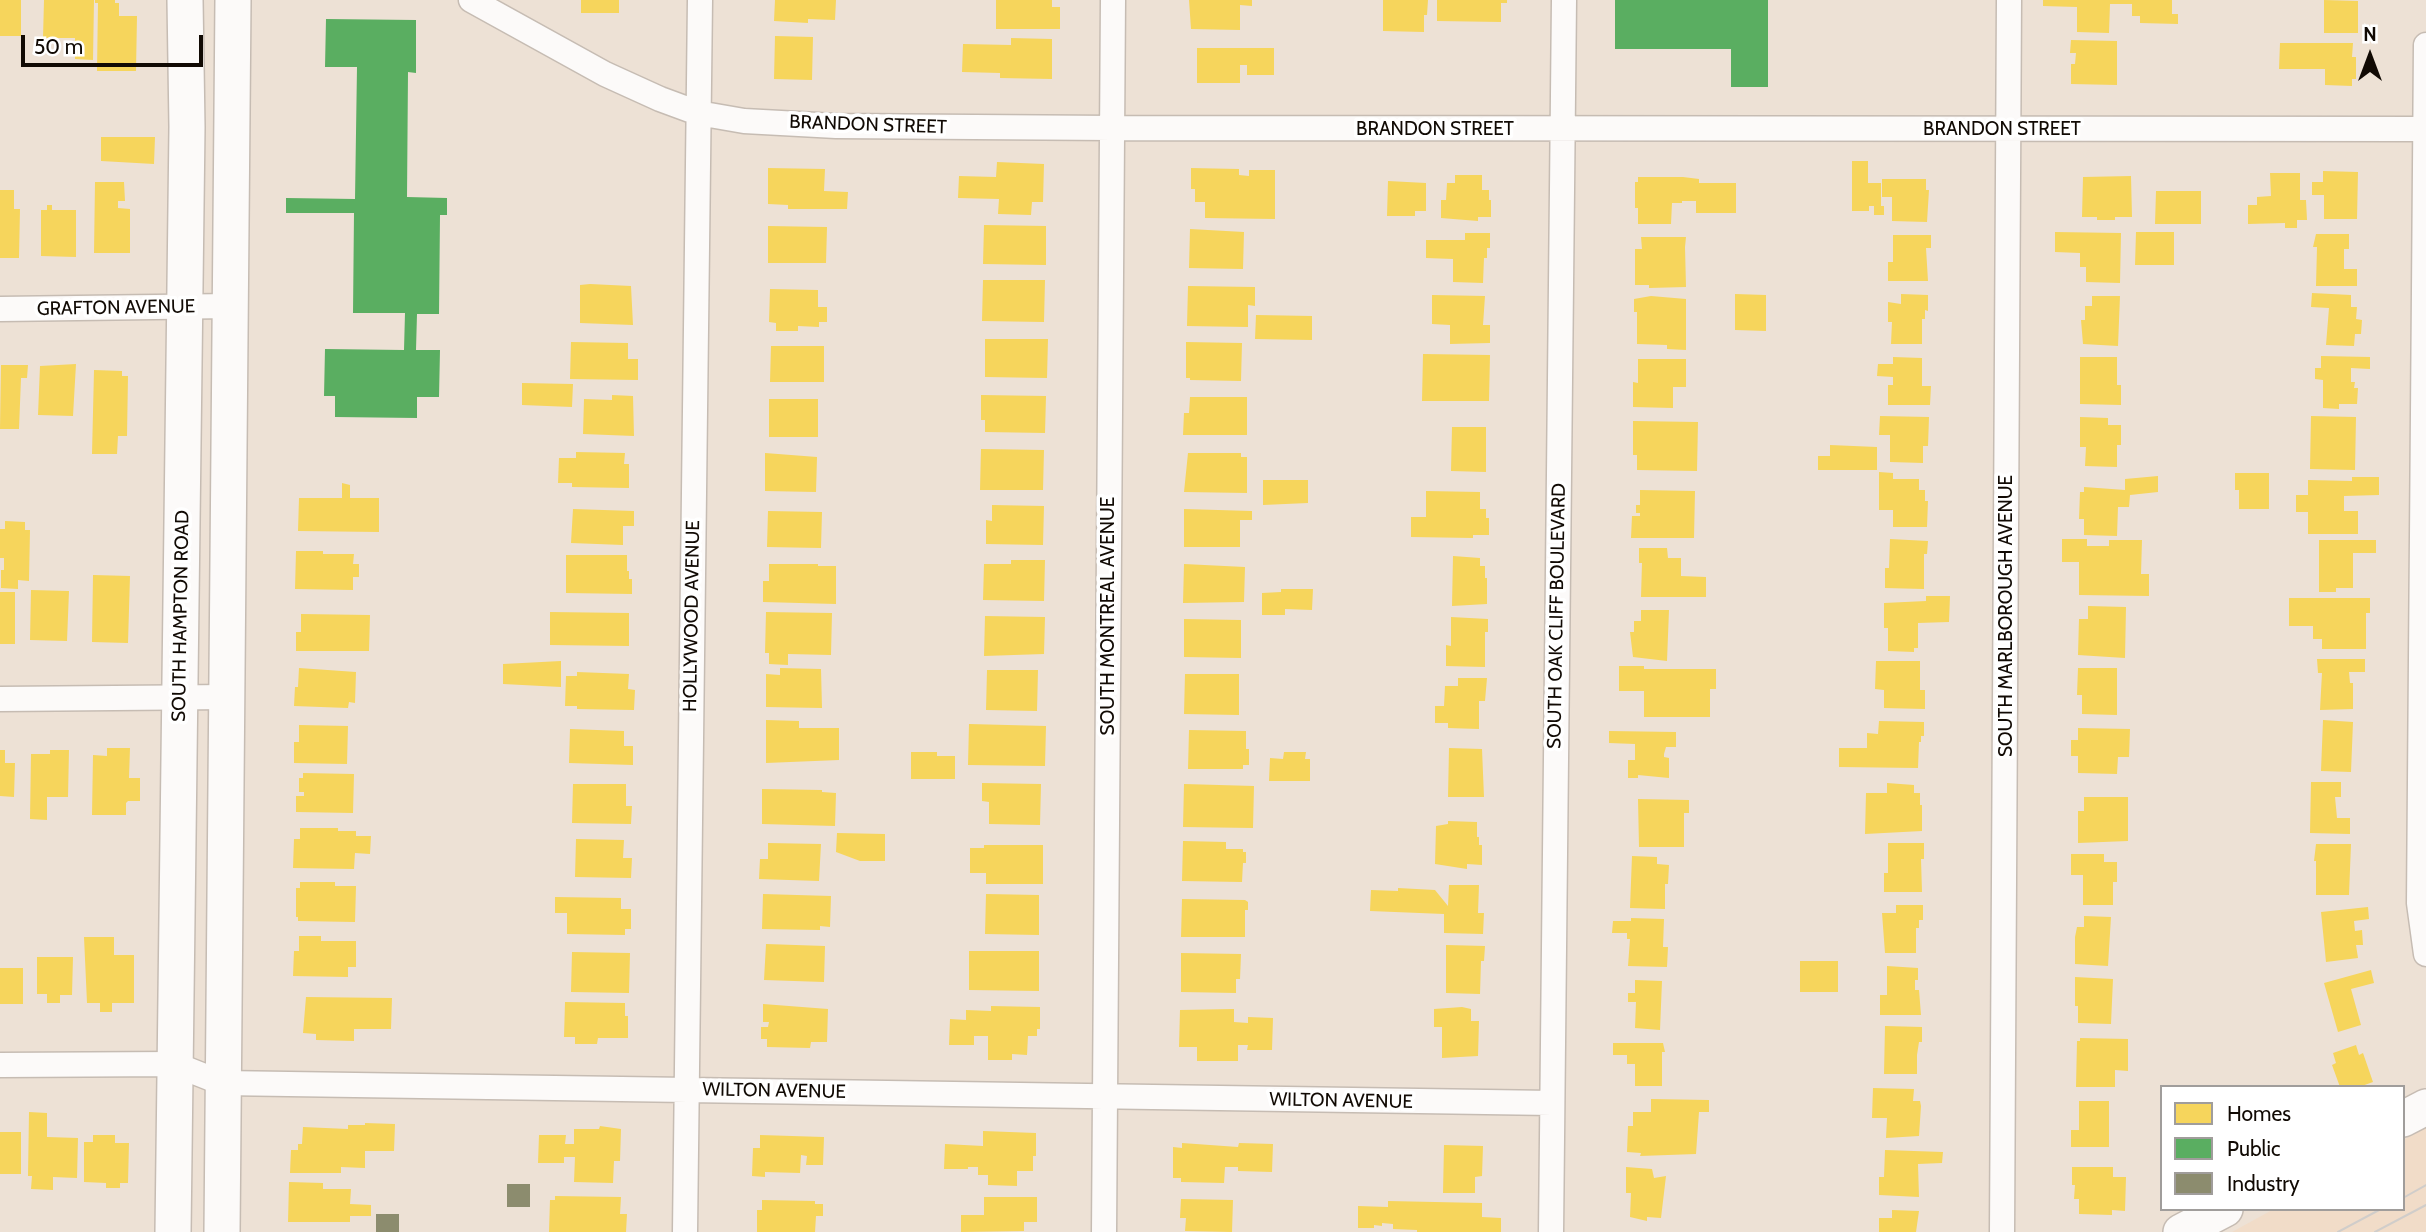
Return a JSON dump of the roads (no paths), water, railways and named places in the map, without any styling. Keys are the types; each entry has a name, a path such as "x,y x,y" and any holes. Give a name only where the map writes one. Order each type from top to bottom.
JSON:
{"main road":[{"name":"SOUTH HAMPTON ROAD","path":"173,1232 187,127 185,0"},
{"path":"222,1232 229,697 233,0"},
{"path":"2405,1118 2426,1107"},
{"path":"2181,1232 2221,1211"}],"street":[{"name":"BRANDON STREET","path":"471,0 605,74 698,113 744,121 836,126 1112,128 2425,129"},
{"name":"HOLLYWOOD AVENUE","path":"685,1232 700,0"},
{"name":"SOUTH MONTREAL AVENUE","path":"1104,1232 1113,0"},
{"name":"SOUTH OAK CLIFF BOULEVARD","path":"1551,1232 1564,0"},
{"name":"SOUTH MARLBOROUGH AVENUE","path":"2002,1232 2009,0"},
{"path":"2426,45 2419,903 2426,954"},
{"name":"GRAFTON AVENUE","path":"0,309 232,306"},
{"path":"0,699 229,697"},
{"name":"WILTON AVENUE","path":"0,1065 174,1064 222,1083 1552,1103"}],"tram line":[{"path":"2405,1197 2426,1185"},
{"path":"2375,1232 2426,1205"},
{"path":"2338,1232 2377,1211"}]}
